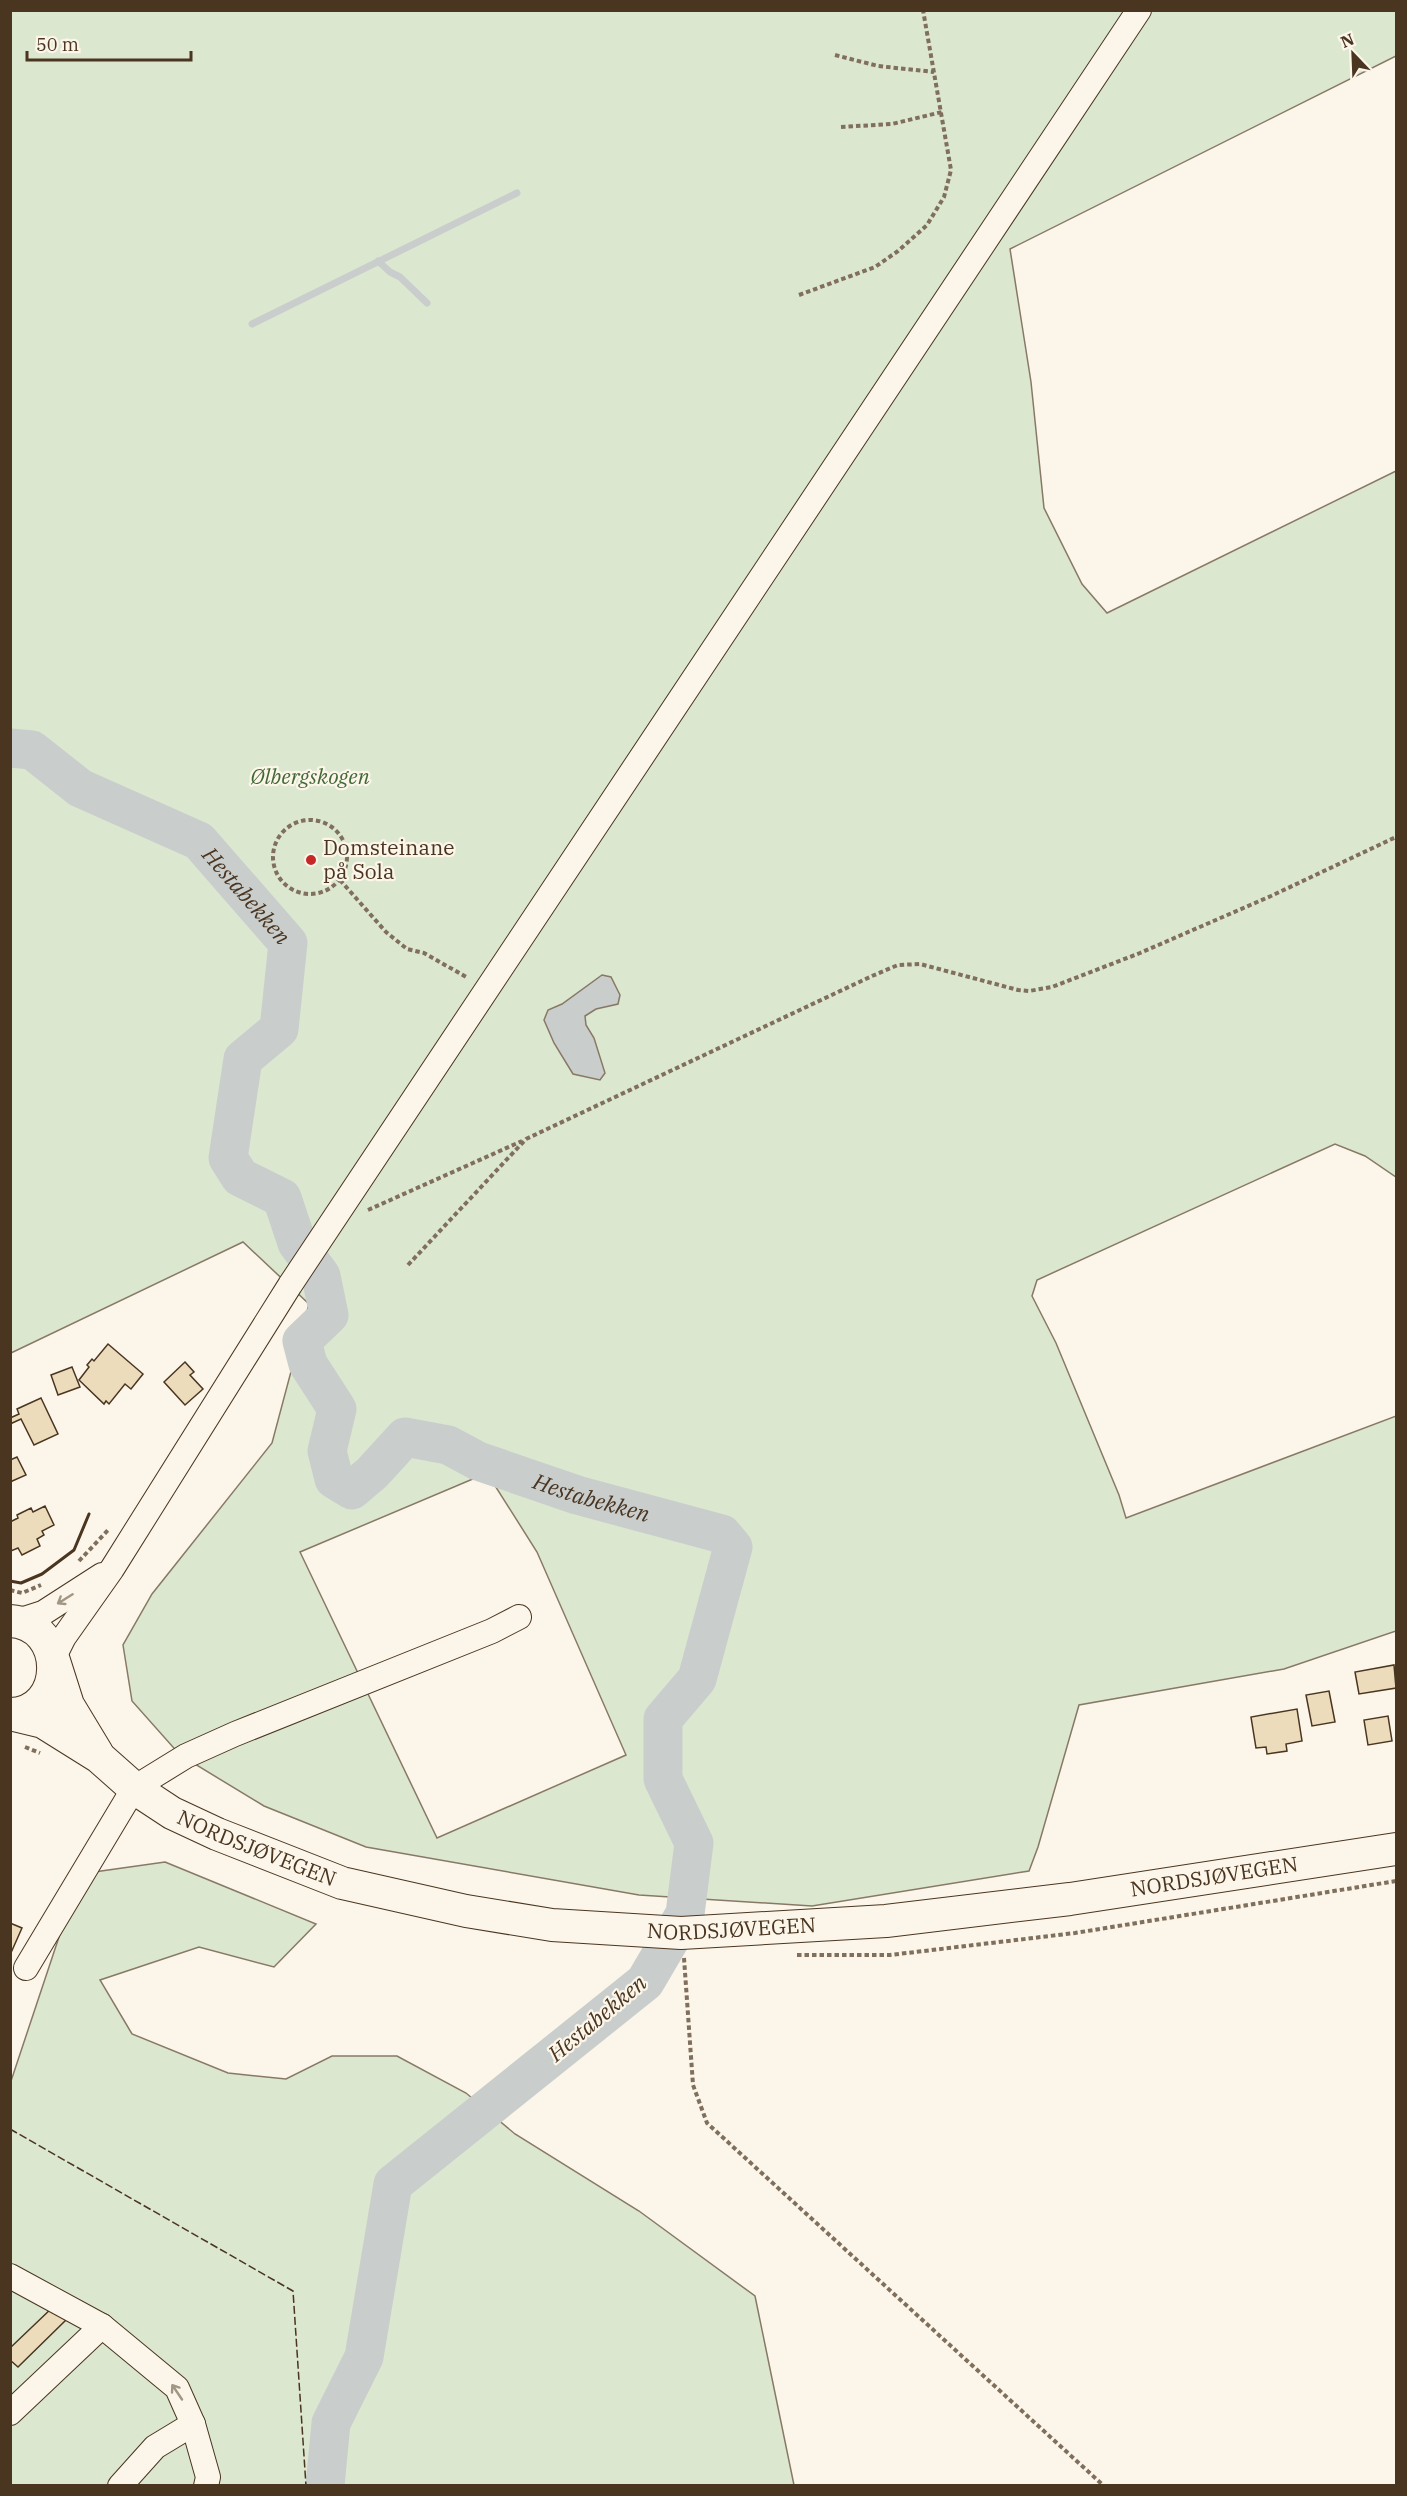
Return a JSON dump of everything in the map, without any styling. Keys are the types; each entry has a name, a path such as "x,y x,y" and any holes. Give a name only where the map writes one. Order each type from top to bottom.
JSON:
{"main road":[{"name":"NORDSJØVEGEN","path":"12,1621 33,1628 46,1640 68,1705 99,1756"},
{"path":"12,1714 32,1708 45,1696 54,1679 54,1659"},
{"name":"NORDSJØVEGEN","path":"12,1714 43,1722 99,1756 134,1788 172,1813 217,1834 342,1883 466,1911 552,1925 681,1933 886,1922 1082,1897 1396,1849"}],"street":[{"path":"54,1659 64,1637 112,1569 482,986 1139,10"},
{"path":"12,1621 43,1613 112,1569"},
{"path":"26,1968 134,1788 186,1756 235,1734 492,1631 519,1617"},
{"path":"10,2276 102,2326 177,2388 193,2424 208,2477 206,2486"},
{"path":"10,2413 102,2326"},
{"path":"120,2486 155,2447 193,2424"}],"path":[{"path":"799,295 874,267 898,251 927,225 944,197 951,170 924,10"},
{"path":"835,55 878,66 934,72"},
{"path":"841,127 892,124 942,112"},
{"path":"312,819 332,826 344,839 348,857 340,880 327,890 313,894 294,891 281,881 274,868 273,849 280,833 300,820 312,819"},
{"path":"331,1224 355,1216 526,1139 898,965 920,963 964,977 1018,990 1052,987 1140,953 1260,901 1396,837"},
{"path":"340,880 386,932 408,949 424,953 482,986"},
{"path":"408,1265 526,1139"},
{"path":"75,1566 115,1522"},
{"path":"10,1590 22,1593 49,1582"},
{"path":"681,1933 693,2085 707,2123 1104,2486"}],"green space":[{"name":"Ølbergskogen","path":"11,11 1396,11 1396,56 1010,249 1031,382 1044,508 1082,584 1107,613 1396,471 1396,1177 1365,1156 1335,1144 1037,1280 1032,1296 1056,1343 1119,1495 1126,1518 1396,1416 1396,1631 1284,1669 1079,1705 1029,1871 812,1906 639,1895 366,1847 264,1806 180,1755 132,1701 123,1645 152,1594 272,1443 309,1304 243,1242 11,1353","holes":["487,1473 537,1552 626,1755 437,1838 300,1552"]},
{"path":"165,1862 316,1924 274,1967 199,1947 100,1980 132,2034 228,2073 286,2079 332,2056 397,2056 466,2093 515,2134 639,2211 755,2296 794,2485 11,2486 11,2081 80,1874"}],"shaded area":[{"path":"602,975 611,977 620,995 618,1004 596,1009 585,1016 586,1025 594,1038 605,1073 600,1080 573,1074 554,1043 544,1020 548,1010 562,1004"}],"building":[{"path":"108,1344 143,1374 131,1389 125,1384 109,1404 106,1401 104,1404 79,1380 89,1367 87,1365 92,1359 94,1361"},
{"path":"185,1362 194,1372 190,1375 203,1389 185,1405 164,1382"},
{"path":"72,1367 80,1387 58,1395 51,1375"},
{"path":"41,1398 58,1434 34,1445 21,1419 10,1424 10,1418 19,1414 17,1409"},
{"path":"17,1457 26,1475 10,1482 10,1460"},
{"path":"45,1506 54,1525 42,1531 44,1535 37,1539 40,1546 22,1555 18,1548 11,1551 10,1522 18,1518 17,1515 31,1508 33,1512"},
{"path":"1394,1665 1396,1688 1359,1694 1355,1672"},
{"path":"1329,1691 1335,1722 1312,1726 1306,1695"},
{"path":"1297,1709 1302,1741 1286,1744 1287,1751 1267,1754 1266,1747 1256,1748 1251,1717"},
{"path":"1388,1716 1392,1741 1368,1745 1364,1720"},
{"path":"10,1923 22,1928 10,1955"},
{"path":"54,2306 67,2319 18,2367 10,2360 10,2348"}],"waterway":[{"path":"252,324 517,193"},
{"path":"378,261 390,272 400,277 427,303"},
{"name":"Hestabekken","path":"10,748 32,750 80,788 199,841 288,943 279,1029 243,1059 228,1158 240,1177 282,1198 297,1243 321,1276 329,1315 302,1341 308,1364 337,1409 327,1451 334,1479 352,1490 372,1473 405,1437 448,1445 478,1461 577,1495 722,1534 733,1547 697,1679 663,1719 663,1779 694,1843 685,1914 645,1982 393,2184 364,2357 331,2423 325,2486"}],"fence":[{"path":"10,2129 293,2291 306,2486"}],"wall":[{"path":"10,1581 21,1583 42,1574 74,1550 89,1514"}],"place":[{"name":"Domsteinane på Sola","path":"311,860"}]}
